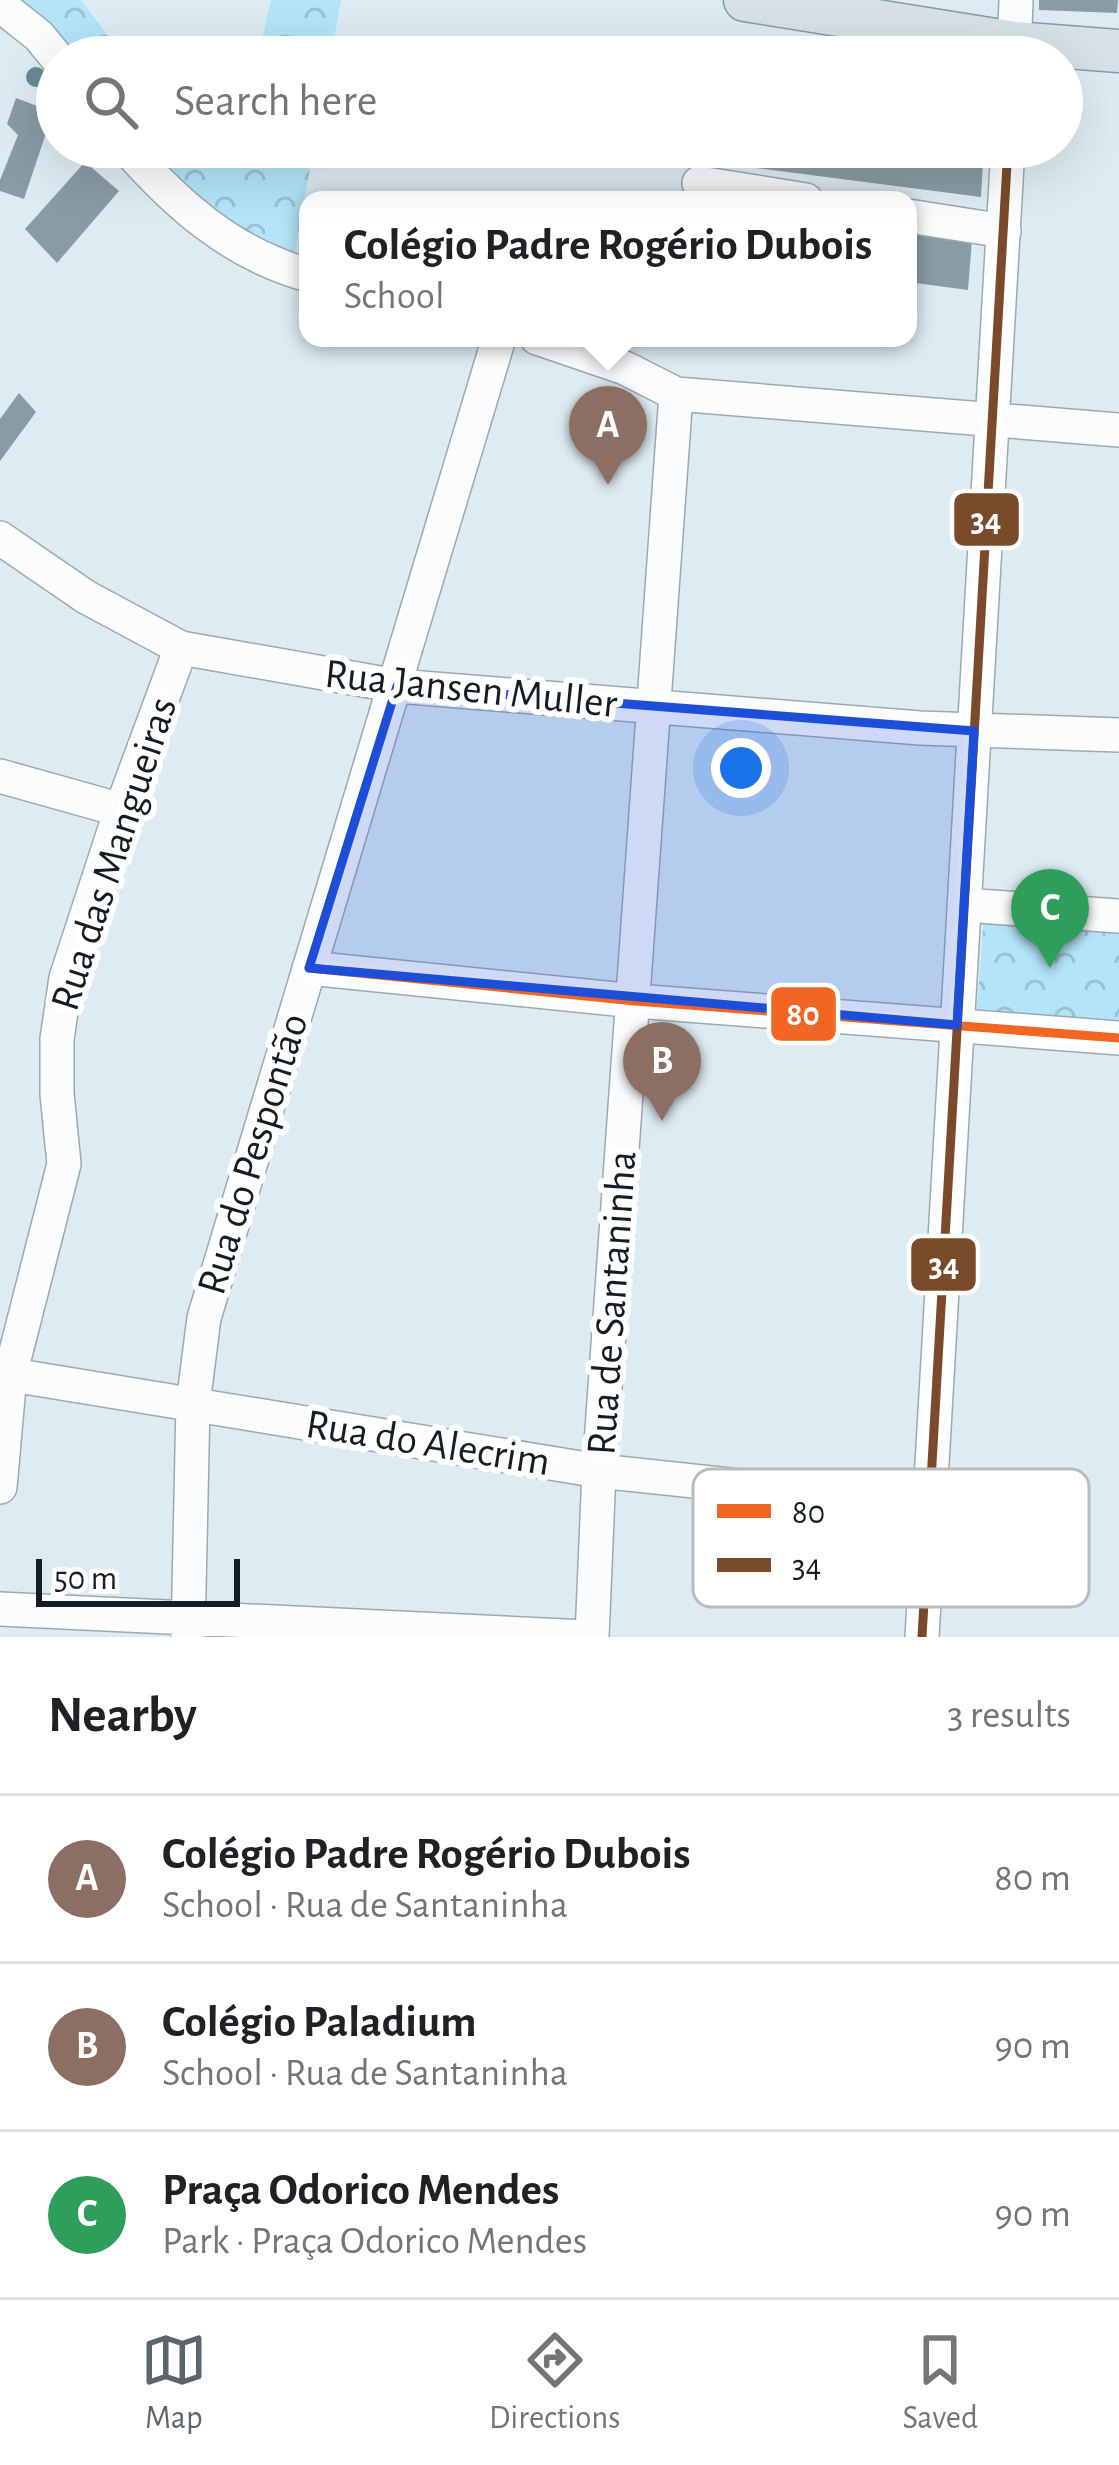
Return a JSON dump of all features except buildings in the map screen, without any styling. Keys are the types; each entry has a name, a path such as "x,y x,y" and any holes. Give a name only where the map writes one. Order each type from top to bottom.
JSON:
{"main road":[{"path":"745,0 939,36"},
{"path":"1083,50 1119,50"}],"street":[{"path":"1015,36 1016,0"},
{"path":"0,5 39,36"},
{"path":"145,168 171,198 220,236 299,272"},
{"path":"931,1469 1007,168"},
{"path":"699,183 749,191"},
{"path":"917,217 1004,231"},
{"name":"Rua do Pespontão","path":"188,1628 193,1404 204,1318 496,347"},
{"path":"563,347 625,368 676,394 1119,430"},
{"name":"Rua de Santaninha","path":"589,1637 676,394"},
{"name":"Rua Jansen Muller","path":"0,538 86,597 181,648 397,686 974,731 1119,735"},
{"name":"Rua das Mangueiras","path":"0,1487 5,1374 64,1164 57,1057 67,978 121,810 181,648"},
{"path":"0,776 121,810"},
{"path":"964,905 1119,916"},
{"path":"309,968 635,1001 1119,1038"},
{"name":"Rua do Alecrim","path":"5,1374 598,1471 693,1481"},
{"path":"922,1637 924,1607"},
{"path":"0,1609 188,1628 589,1637"}],"highlighted area":[{"path":"397,686 974,731 957,1025 309,968"}],"green space":[{"path":"15,0 81,0 108,36 50,36"},
{"path":"271,0 341,0 335,36 263,36"},
{"path":"164,168 310,168 306,191 299,191 294,256 241,239"},
{"path":"984,917 1119,926 1119,1022 977,1009"}],"transit line":[{"name":"34","path":"932,1469 1007,168"},
{"name":"80","path":"309,968 635,1001 1119,1038"},
{"name":"34","path":"922,1637 924,1607"}],"place":[{"name":"Colégio Padre Rogério Dubois","path":"608,485"},
{"name":"Praça Odorico Mendes","path":"1050,968"},
{"name":"Colégio Paladium","path":"662,1121"}]}
